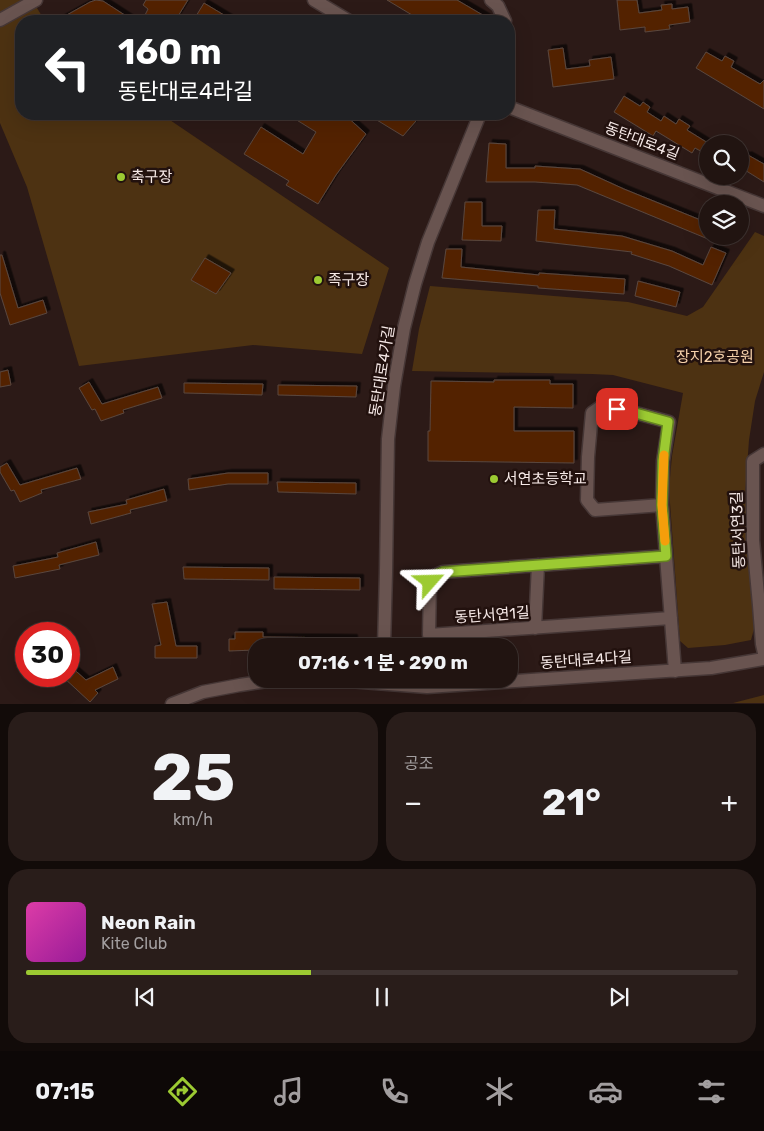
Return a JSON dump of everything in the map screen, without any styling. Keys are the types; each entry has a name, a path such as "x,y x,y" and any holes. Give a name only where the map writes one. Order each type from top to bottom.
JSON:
{"street":[{"path":"0,20 36,0"},
{"path":"314,0 339,15"},
{"path":"492,0 498,6 502,15"},
{"name":"동탄대로4길","path":"515,109 764,206"},
{"name":"동탄대로4가길","path":"384,638 388,438 394,386 404,328 428,242 478,120"},
{"path":"662,505 595,510 587,500 588,456 592,413 602,406 668,422 663,461 662,505 675,671"},
{"name":"동탄서연3길","path":"764,454 753,461 759,539 762,644 764,653"},
{"name":"동탄서연1길","path":"429,638 430,582 436,575 443,572 666,556"},
{"path":"535,628 538,565"},
{"name":"동탄서연1길","path":"447,638 535,628 671,618"},
{"name":"동탄대로4다길","path":"518,679 675,671 711,668 764,659"},
{"name":"동탄대로4다길","path":"172,704 203,692 248,684"}],"green space":[{"path":"0,0 32,0 41,15 15,15 15,120 170,120 389,268 362,354 253,345 79,366 27,187 0,123"},
{"name":"장지2호공원","path":"755,232 764,236 764,372 755,401 749,440 745,494 754,629 751,640 725,645 688,648 680,641 669,489 672,456 683,393 613,375 412,371 419,329 430,286 628,302 687,316 703,307 746,245 749,245 749,241"},
{"path":"764,695 764,703 733,703"}],"building":[{"path":"96,0 103,1 125,15 67,15"},
{"path":"146,0 188,0 179,15 145,15 148,9 143,5"},
{"path":"387,0 457,0 483,15 412,15"},
{"path":"617,0 637,0 639,13 662,10 661,5 672,4 672,9 688,7 690,22 669,25 670,29 645,32 645,27 620,30"},
{"path":"204,3 224,15 197,15"},
{"path":"563,48 566,69 590,66 589,60 611,57 614,79 553,87 548,50"},
{"path":"706,52 722,61 725,56 734,61 731,67 760,84 764,80 764,109 696,68"},
{"path":"624,96 640,106 643,102 650,107 647,112 661,121 664,116 676,124 679,119 690,126 687,130 699,137 699,150 695,148 692,153 656,131 653,136 614,112"},
{"path":"297,120 351,120 366,134 336,175 318,204 286,185 289,181 244,154 261,127 303,154 316,132"},
{"path":"377,120 417,120 403,136"},
{"path":"489,143 506,144 506,168 535,168 535,166 580,169 699,219 699,235 577,185 535,182 486,182"},
{"path":"749,156 764,164 764,182 749,173"},
{"path":"465,202 482,202 482,226 502,226 501,241 462,240"},
{"path":"538,210 555,210 554,229 622,236 672,251 703,265 711,247 726,253 712,285 669,266 631,254 632,252 536,241"},
{"path":"446,249 462,249 461,267 539,275 539,273 625,279 624,294 538,288 538,286 442,278"},
{"path":"0,255 2,255 18,308 43,300 47,313 10,325 0,293"},
{"path":"205,258 231,273 216,294 191,280"},
{"path":"638,281 680,292 676,307 635,296"},
{"path":"8,370 11,385 0,387 0,372"},
{"path":"494,380 550,380 550,384 573,384 573,408 514,407 514,431 574,431 574,463 428,461 431,381 494,382"},
{"path":"89,382 102,404 158,387 162,398 123,410 124,413 101,421 95,409 92,410 79,388"},
{"path":"184,383 263,384 262,395 184,393"},
{"path":"278,385 357,386 356,397 278,395"},
{"path":"7,463 20,485 77,468 81,479 41,490 42,493 20,502 14,490 11,491 0,472 0,467"},
{"path":"228,473 268,473 268,484 228,484 189,490 188,479"},
{"path":"277,482 356,483 356,494 278,492"},
{"path":"164,489 167,501 130,510 131,513 91,524 88,512 127,504 126,500"},
{"path":"96,542 99,555 59,565 60,569 15,578 13,566 58,557 57,553"},
{"path":"183,567 269,568 269,580 184,579"},
{"path":"274,577 360,578 360,590 274,589"},
{"path":"167,602 176,646 197,646 197,658 155,658 155,646 161,645 152,604"},
{"path":"235,632 263,632 263,637 354,638 248,638 248,650 229,651 229,639 235,639"},
{"path":"113,667 118,679 95,690 98,693 90,702 74,687 80,687 80,675 86,680"}],"slow traffic":[{"path":"664,455 662,505 665,541"}],"place":[{"name":"축구장","path":"121,177"},
{"name":"족구장","path":"318,280"},
{"name":"서연초등학교","path":"494,479"}],"route":[{"path":"430,582 436,575 443,572 666,556 662,505 663,461 668,422 617,409"}]}
